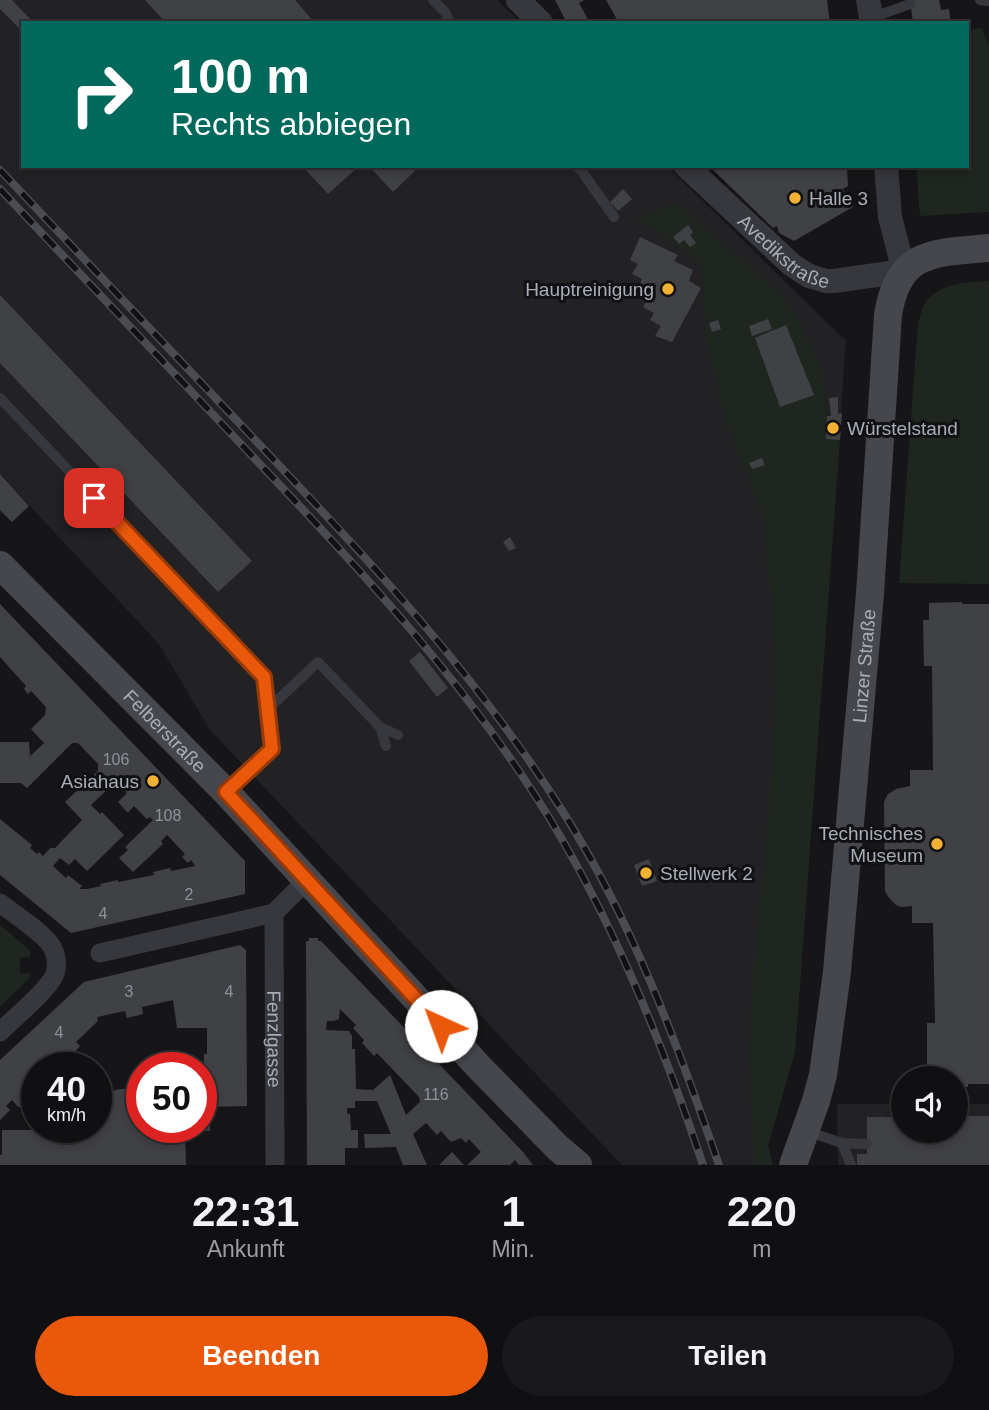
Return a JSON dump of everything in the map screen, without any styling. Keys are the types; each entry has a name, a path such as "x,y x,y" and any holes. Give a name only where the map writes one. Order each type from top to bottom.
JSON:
{"main road":[{"path":"904,271 935,253 989,247"},
{"name":"Linzer Straße","path":"793,1165 823,1075 837,972 870,594 888,315 894,286 904,271"},
{"name":"Felberstraße","path":"0,565 226,792 478,1066 568,1159"}],"street":[{"path":"518,0 539,21"},
{"name":"Avedikstraße","path":"688,168 792,265 809,276 834,281 904,271"},
{"path":"886,168 890,217 904,271"},
{"path":"100,953 274,914 307,880"},
{"path":"0,903 40,934 51,946 57,961 55,975 48,985 0,1032"},
{"name":"Fenzlgasse","path":"274,914 275,1165"}],"lane":[{"path":"433,0 445,12 449,21"},
{"path":"980,0 989,1"},
{"path":"870,14 911,4"},
{"path":"579,168 614,217"},
{"path":"0,398 264,677 272,749 226,792"},
{"path":"268,709 318,662 380,727 398,735"},
{"path":"380,727 386,746"},
{"path":"805,1130 842,1143 867,1144"},
{"path":"842,1143 851,1165"}],"shaded area":[{"path":"0,0 497,0 519,21 21,21 21,168 669,168 846,341 795,1052 768,1146 773,1165 622,1165 210,730 159,644 0,474"},
{"path":"981,28 989,45 989,212 920,216 916,168 969,168 969,30"},
{"path":"675,203 777,290 797,317 822,371 827,416 826,438 840,440 795,1052 768,1146 773,1165 755,1165 749,1056 776,690 772,604 762,512 726,422 706,337 701,262 638,218"},
{"path":"989,281 989,584 899,583 918,323 928,299 943,288"},
{"path":"0,925 30,950 30,957 20,958 20,974 30,973 29,979 0,1007"},
{"path":"837,1104 891,1104 891,1143 968,1143 968,1104 989,1104 989,1165 838,1165"}],"building":[{"path":"0,0 12,0 32,21 21,21 21,30 0,9"},
{"path":"145,0 295,0 313,21 164,21"},
{"path":"555,0 584,0 579,3 589,21 566,21"},
{"path":"606,0 827,0 830,21 618,21"},
{"path":"910,0 939,0 941,10 949,9 951,21 913,21"},
{"path":"304,168 357,168 328,194"},
{"path":"371,168 418,168 393,192"},
{"name":"Halle 3","path":"711,168 847,168 848,186 843,189 853,207 794,241 779,233 777,226 773,228"},
{"path":"623,189 632,199 618,211 610,202"},
{"path":"688,225 693,232 690,235 696,243 690,247 684,240 679,244 673,237"},
{"name":"Hauptreinigung","path":"640,237 678,255 674,261 693,270 689,281 701,288 672,342 655,336 661,326 650,320 654,313 643,307 648,297 636,291 642,279 632,274 638,264 630,260"},
{"path":"0,295 252,561 218,592 0,363"},
{"path":"768,319 772,329 752,336 749,326"},
{"path":"718,320 721,329 712,332 709,323"},
{"path":"786,325 814,395 780,407 755,338"},
{"path":"838,397 838,414 842,413 840,440 826,439 827,416 831,416 829,398"},
{"path":"762,458 765,465 752,469 749,463"},
{"path":"0,474 29,506 12,522 0,510"},
{"path":"510,537 516,548 509,551 503,542"},
{"name":"Technisches Museum","path":"929,603 989,604 989,1084 968,1084 968,1066 927,1066 927,1023 935,1023 933,923 912,923 912,906 896,905 885,891 884,802 888,794 896,789 910,786 910,770 933,770 932,666 924,666 923,620 929,620"},
{"path":"0,604 245,861 245,894 71,933 0,875 0,819 32,845 30,848 43,856 50,848 55,848 82,820 65,802 98,771 98,764 78,743 72,743 27,788 21,783 0,783 0,742 29,742 30,756 44,743 31,729 45,715 46,707 31,691 28,694 24,689 26,686 0,657","holes":["114,779 127,793 118,802 128,813 134,806 147,819 150,817 153,820 125,847 128,850 119,858 133,872 163,844 161,841 167,835 185,854 182,857 188,863 191,860 195,866 171,871 170,868 153,872 154,875 79,889 82,886 68,875 66,878 53,866 60,858 69,865 75,859 87,871 124,835 102,812 100,814 91,805 112,785 110,782"]},
{"path":"420,652 448,688 437,697 409,661"},
{"name":"Stellwerk 2","path":"649,859 657,881 642,886 634,865"},
{"path":"309,938 318,938 318,941 321,941 533,1165 519,1165 515,1160 510,1165 467,1165 481,1152 469,1139 466,1143 461,1138 451,1142 441,1131 437,1135 426,1123 413,1134 427,1165 403,1165 396,1147 365,1148 364,1134 391,1134 377,1101 355,1101 355,1108 347,1108 347,1114 350,1114 351,1130 358,1130 358,1148 345,1148 345,1165 307,1165 306,941 309,941","holes":["340,1009 356,1025 353,1028 364,1040 362,1043 374,1056 377,1053 419,1097 420,1102 406,1115 390,1075 373,1090 356,1089 352,1036 349,1031 326,1030 327,1021 339,1019"]},
{"path":"240,945 246,950 247,1106 217,1107 217,1052 207,1052 207,1028 177,1028 173,1000 142,1007 143,1014 127,1018 125,1011 97,1017 98,1021 76,1042 80,1046 74,1052 21,1052 21,1107 12,1100 6,1106 10,1110 0,1120 0,1060 84,982"},
{"path":"126,1089 126,1143 185,1143 186,1165 0,1165 2,1130 21,1130 21,1143 112,1143 112,1091"},
{"path":"968,1116 989,1116 989,1165 857,1165 857,1154 867,1154 867,1117 891,1117 891,1143 968,1143"},
{"path":"452,1152 464,1165 439,1165"}],"railway":[{"path":"0,170 340,530 458,666 495,713 563,812 611,896 669,1028 719,1165"},
{"path":"0,189 336,545 413,632 485,723 550,819 596,902 654,1032 703,1165"}],"place":[{"name":"Halle 3","path":"795,198"},
{"name":"Hauptreinigung","path":"668,289"},
{"name":"Würstelstand","path":"833,428"},
{"name":"Asiahaus","path":"153,781"},
{"name":"Technisches Museum","path":"937,844"},
{"name":"Stellwerk 2","path":"646,873"}],"route":[{"path":"94,498 264,677 272,749 226,792 441,1026"}]}
